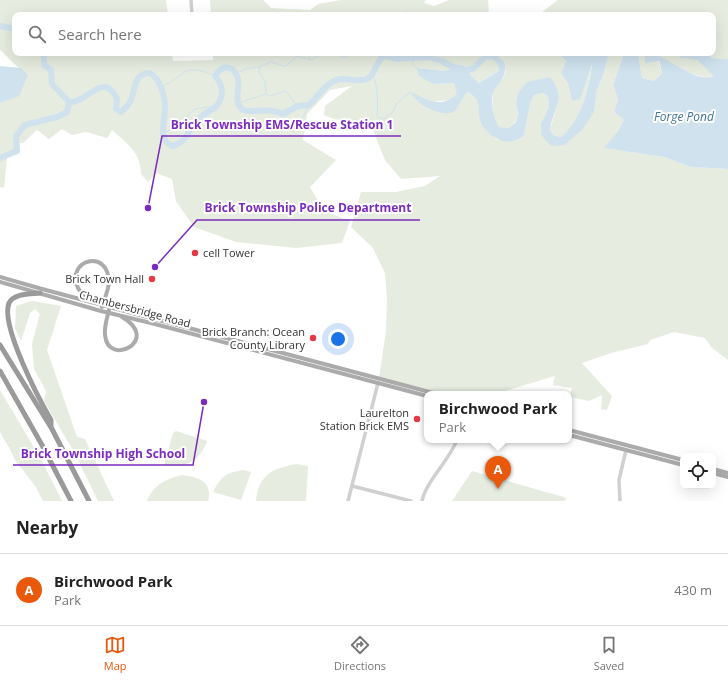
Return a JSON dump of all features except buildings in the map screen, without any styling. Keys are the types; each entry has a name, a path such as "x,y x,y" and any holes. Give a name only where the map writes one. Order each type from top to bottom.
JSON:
{"highway":[{"path":"40,293 23,295 9,302 7,318 10,332 29,379 51,420 52,429"},
{"path":"0,345 52,429 89,501"},
{"path":"0,371 42,445 71,501"}],"main road":[{"path":"90,302 79,289 76,281 76,273 83,264 94,260 106,269 108,276 109,284 101,310"},
{"name":"Chambersbridge Road","path":"0,277 426,391"},
{"name":"Chambersbridge Road","path":"0,282 424,395"},
{"path":"110,307 105,327 106,340 112,348 122,351 127,349 136,341 136,334 132,324 118,314"},
{"path":"572,431 680,459"},
{"path":"572,436 680,464"},
{"path":"716,470 728,473"},
{"path":"716,474 728,477"}],"street":[{"path":"191,0 192,12"},
{"path":"348,501 378,383"},
{"path":"422,501 425,492 452,453 456,443"},
{"path":"620,501 619,480 626,450"},
{"path":"352,486 411,501"}],"shaded area":[{"path":"0,0 166,0 168,12 12,12 12,56 172,56 173,61 213,60 213,56 560,56 566,61 561,73 568,84 572,101 592,61 584,102 575,120 561,137 553,135 550,129 558,103 550,77 516,104 517,118 509,128 499,127 494,119 492,110 493,91 503,78 506,71 499,64 499,71 479,83 471,76 468,67 451,63 450,69 446,71 417,68 433,84 454,83 458,94 450,100 420,103 456,110 462,98 468,92 474,96 479,103 479,113 496,139 504,141 514,141 524,136 530,104 534,95 543,93 548,96 549,107 541,123 553,146 594,112 597,90 604,73 608,56 623,56 613,85 618,99 614,112 624,120 618,131 605,148 664,157 691,167 728,169 728,360 712,348 705,338 674,332 650,340 648,344 611,353 582,363 612,396 607,410 601,409 602,395 589,401 572,397 572,388 553,385 555,376 505,391 425,391 379,378 386,331 387,298 385,273 373,248 351,227 361,192 396,192 425,186 440,176 401,179 385,160 371,125 334,119 324,115 325,106 352,86 330,90 307,114 303,140 336,160 310,187 324,211 350,221 342,243 296,248 236,242 194,227 176,201 172,179 156,173 148,182 141,174 136,154 112,130 107,138 86,132 72,135 62,129 49,139 37,130 23,143 20,143 19,146 7,158 4,188 0,187 0,103 19,95 27,76 0,50"},
{"path":"210,0 263,0 271,8 310,10 318,4 341,0 426,0 424,3 434,6 449,0 488,0 489,12 211,12"},
{"path":"558,0 728,0 728,59 711,58 710,56 716,56 716,12 542,12"},
{"path":"638,56 649,56 658,61 662,73 654,81 642,78"},
{"path":"658,56 680,56 680,58 697,59 715,76 699,76 675,66"},
{"path":"32,301 61,306 47,350 77,437 85,439 114,501 98,501 73,450 44,401 46,391 34,369 32,344 40,314 35,309 30,313 21,341 15,328 16,306"},
{"path":"0,390 42,461 62,501 43,501 36,487 15,460 0,432"},
{"path":"176,431 207,441 200,454 191,462 172,466 164,465 173,433"},
{"path":"297,464 308,466 306,501 256,501 257,492 260,485 268,474 281,468"},
{"path":"243,470 251,472 241,500 213,492 225,476 232,472"},
{"path":"472,471 566,498 565,501 452,501"},
{"path":"182,475 194,477 203,481 208,489 208,501 147,501 156,487 171,478"}],"water":[{"path":"560,56 608,56 604,73 597,90 594,112 582,130 564,145 552,146 541,134 541,123 549,107 548,96 543,93 534,95 530,104 524,136 514,141 505,142 492,136 484,128 480,120 478,103 476,99 468,92 456,110 443,113 424,106 410,92 434,102 451,99 457,94 454,83 433,84 419,76 417,68 446,71 450,69 451,63 468,67 471,76 479,83 499,71 498,59 504,61 505,68 502,79 492,97 494,115 499,127 509,128 516,122 518,113 516,104 518,93 527,82 550,77 558,91 559,97 550,129 553,135 561,137 574,122 583,104 592,64 580,99 572,101 568,84 561,73 566,61"},
{"name":"Forge Pond","path":"623,56 638,56 642,78 654,81 662,73 659,61 645,63 645,56 659,56 683,70 699,76 707,77 714,76 697,60 680,58 680,56 710,56 711,58 728,59 728,169 691,167 664,157 604,148 618,131 624,120 614,112 618,99 613,85"},
{"path":"0,66 21,68 28,75 19,96 0,103"}],"waterway":[{"path":"0,26 12,28"},
{"path":"44,56 44,65 51,70 52,84 69,102"},
{"path":"236,74 245,69 260,67 271,62 286,66 297,56 311,60"},
{"path":"309,56 311,60 318,56"},
{"path":"341,56 344,58 348,56"},
{"path":"69,102 75,102 102,87 112,91 116,96 116,109 121,112 130,102 137,80 140,76 150,73 154,76 162,89 165,104 163,135 168,144 173,146 182,142 200,118 213,109 220,101 222,92 220,84 215,76 224,68 232,69 236,74 238,80 237,100 243,110 266,110 283,114 298,106 309,105 332,82 342,79 367,79 373,74 379,61 385,56 397,59 429,57 442,61 462,72 474,68 486,56 495,57 502,65"},
{"path":"412,58 413,65 418,69"},
{"path":"260,67 259,72 265,81 266,93"},
{"path":"161,87 190,70 196,70 215,76"},
{"path":"373,74 377,95 377,117 384,119 393,112 396,104 410,92"},
{"path":"238,103 266,94 270,96 284,91 288,93 298,106"},
{"path":"0,158 17,151 16,136 25,125 57,117 67,112 69,102"},
{"path":"283,114 277,123 282,129 290,126 303,117 309,105"},
{"path":"163,132 173,130 195,109 216,106"}],"place":[{"name":"Brick Township EMS/Rescue Station 1","path":"148,208"},
{"name":"cell Tower","path":"195,253"},
{"name":"Brick Township Police Department","path":"155,267"},
{"name":"Brick Town Hall","path":"152,279"},
{"name":"Brick Branch: Ocean County Library","path":"313,338"},
{"name":"Brick Township High School","path":"204,402"},
{"name":"Laurelton Station Brick EMS","path":"417,419"},
{"name":"Birchwood Park","path":"498,489"}]}
